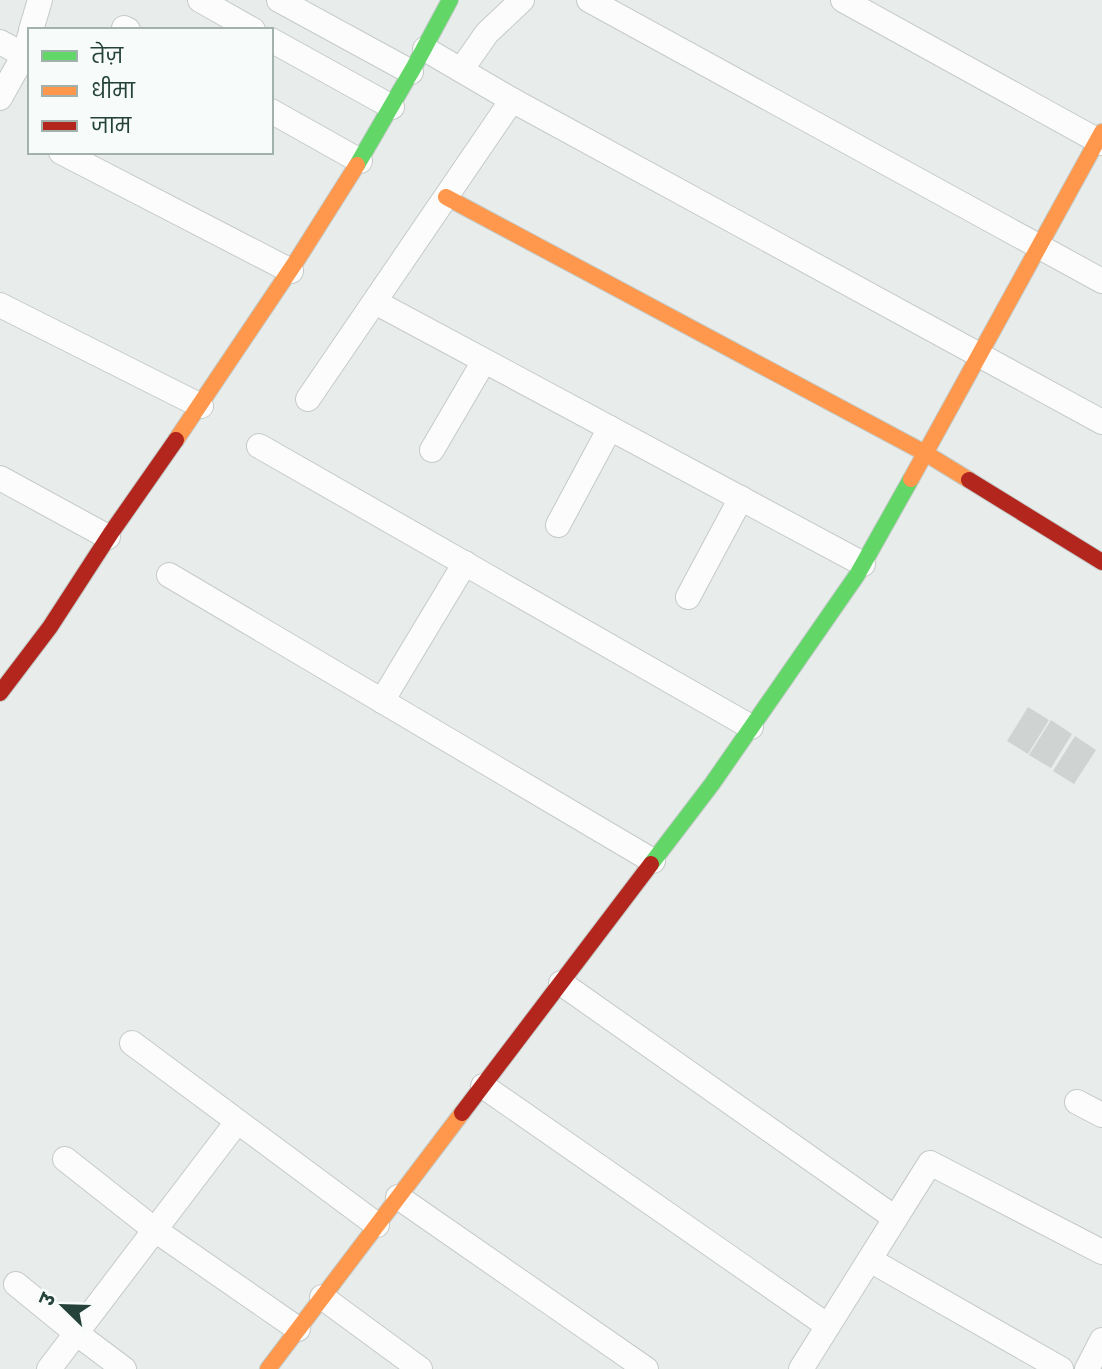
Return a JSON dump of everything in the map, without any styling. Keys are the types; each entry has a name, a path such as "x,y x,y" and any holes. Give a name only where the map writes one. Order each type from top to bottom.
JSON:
{"street":[{"path":"32,28 40,0"},
{"path":"200,0 249,28"},
{"path":"279,0 411,72"},
{"path":"0,693 10,663 108,537 292,271 392,107 450,0"},
{"path":"461,71 487,33 522,0"},
{"path":"589,0 1102,281"},
{"path":"268,1369 712,784 863,564 1100,138 844,0"},
{"path":"0,42 28,40 0,98"},
{"path":"273,41 392,107"},
{"path":"425,49 512,100 1102,422"},
{"path":"309,399 512,100"},
{"path":"273,112 360,161"},
{"path":"65,154 292,271"},
{"path":"446,197 925,453 1102,562"},
{"path":"374,302 863,564"},
{"path":"0,305 201,406"},
{"path":"432,450 484,361"},
{"path":"558,525 610,428"},
{"path":"259,446 751,727"},
{"path":"0,478 108,537"},
{"path":"688,597 741,498"},
{"path":"382,701 465,563"},
{"path":"169,575 653,861"},
{"path":"561,983 895,1218"},
{"path":"132,1043 377,1225"},
{"path":"483,1086 828,1326"},
{"path":"1077,1102 1102,1115"},
{"path":"49,1369 237,1122"},
{"path":"65,1159 155,1230 298,1329"},
{"path":"802,1369 930,1163 1102,1252"},
{"path":"398,1197 646,1369"},
{"path":"870,1260 1060,1369"},
{"path":"16,1284 124,1369"},
{"path":"322,1297 420,1369"},
{"path":"1087,1369 1102,1340"}],"building":[{"path":"1028,707 1049,720 1028,754 1007,741"},
{"path":"1051,720 1072,734 1051,768 1029,755"},
{"path":"1075,736 1096,750 1074,784 1053,771"}],"traffic: fast":[{"path":"357,165 450,0"},
{"path":"651,864 712,784 857,575 911,479"}],"traffic: slow":[{"path":"911,479 1102,132"},
{"path":"176,440 297,260 357,165"},
{"path":"446,197 925,453 969,480"},
{"path":"268,1369 462,1113"}],"traffic: jam":[{"path":"0,693 50,627 176,440"},
{"path":"969,480 1102,562"},
{"path":"462,1113 651,864"}]}
